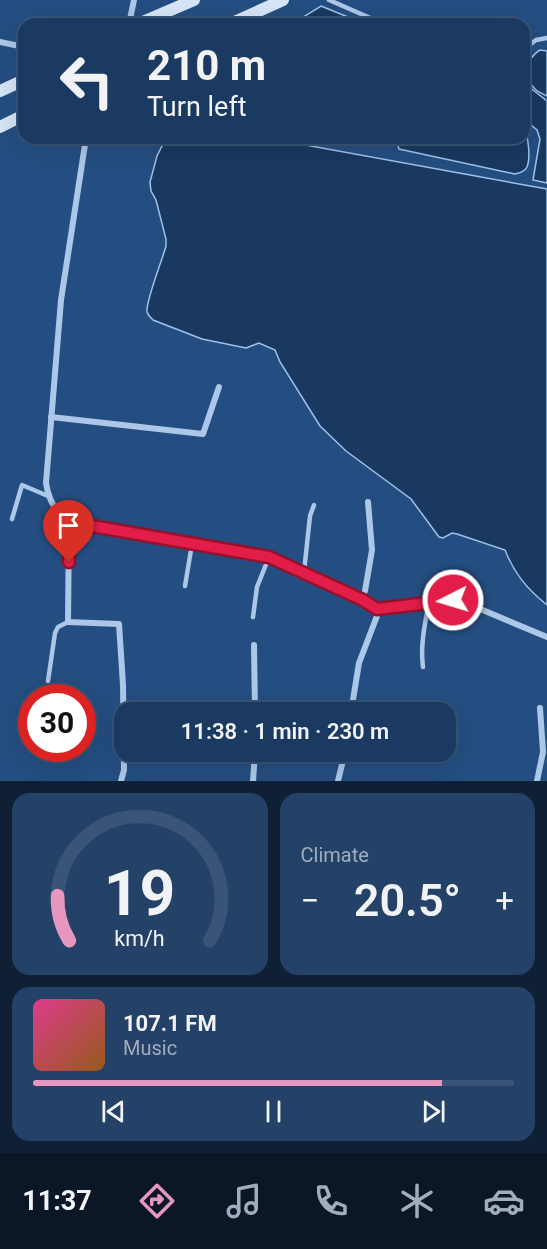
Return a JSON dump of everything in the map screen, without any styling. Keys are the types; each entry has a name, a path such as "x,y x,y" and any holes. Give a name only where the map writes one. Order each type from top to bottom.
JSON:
{"main road":[{"path":"152,18 194,0"},
{"path":"243,18 283,0"},
{"path":"0,91 18,83"},
{"path":"0,127 18,118"}],"street":[{"path":"130,18 134,0"},
{"path":"0,42 18,46"},
{"path":"85,144 61,300 46,483 48,496 53,506 69,522 269,557 364,596 377,609 377,616 359,663 353,702"},
{"path":"51,417 203,434 219,387"},
{"path":"364,596 372,550 368,502"},
{"path":"69,522 68,622 119,624 123,685 124,770 121,781"},
{"path":"377,609 453,600 466,603 547,637"},
{"path":"254,645 255,702"},
{"path":"537,781 543,752 540,708"},
{"path":"253,781 254,762"},
{"path":"338,781 343,762"}],"lane":[{"path":"329,0 370,18"},
{"path":"530,44 536,40 547,38"},
{"path":"12,519 22,485 48,496"},
{"path":"304,572 310,516 314,505"},
{"path":"185,586 192,544"},
{"path":"253,616 257,587 269,557"},
{"path":"423,668 424,627 429,602"},
{"path":"48,681 55,633 58,627 68,622"}],"water":[{"path":"321,6 350,18 302,18"},
{"path":"540,50 547,51 547,96 537,91 530,83 530,61"},
{"path":"530,88 547,101 547,183 533,180 540,139 537,130 530,124"},
{"path":"163,144 300,144 547,189 547,605 522,580 505,550 452,533 443,538 439,537 411,499 346,451 320,426 280,362 275,350 259,343 246,348 202,339 153,320 147,312 147,307 166,246 150,182"},
{"path":"398,144 528,144 529,158 525,170 515,174 399,149"}],"route":[{"path":"69,562 69,522 269,557 372,604 377,609 453,600"}]}
